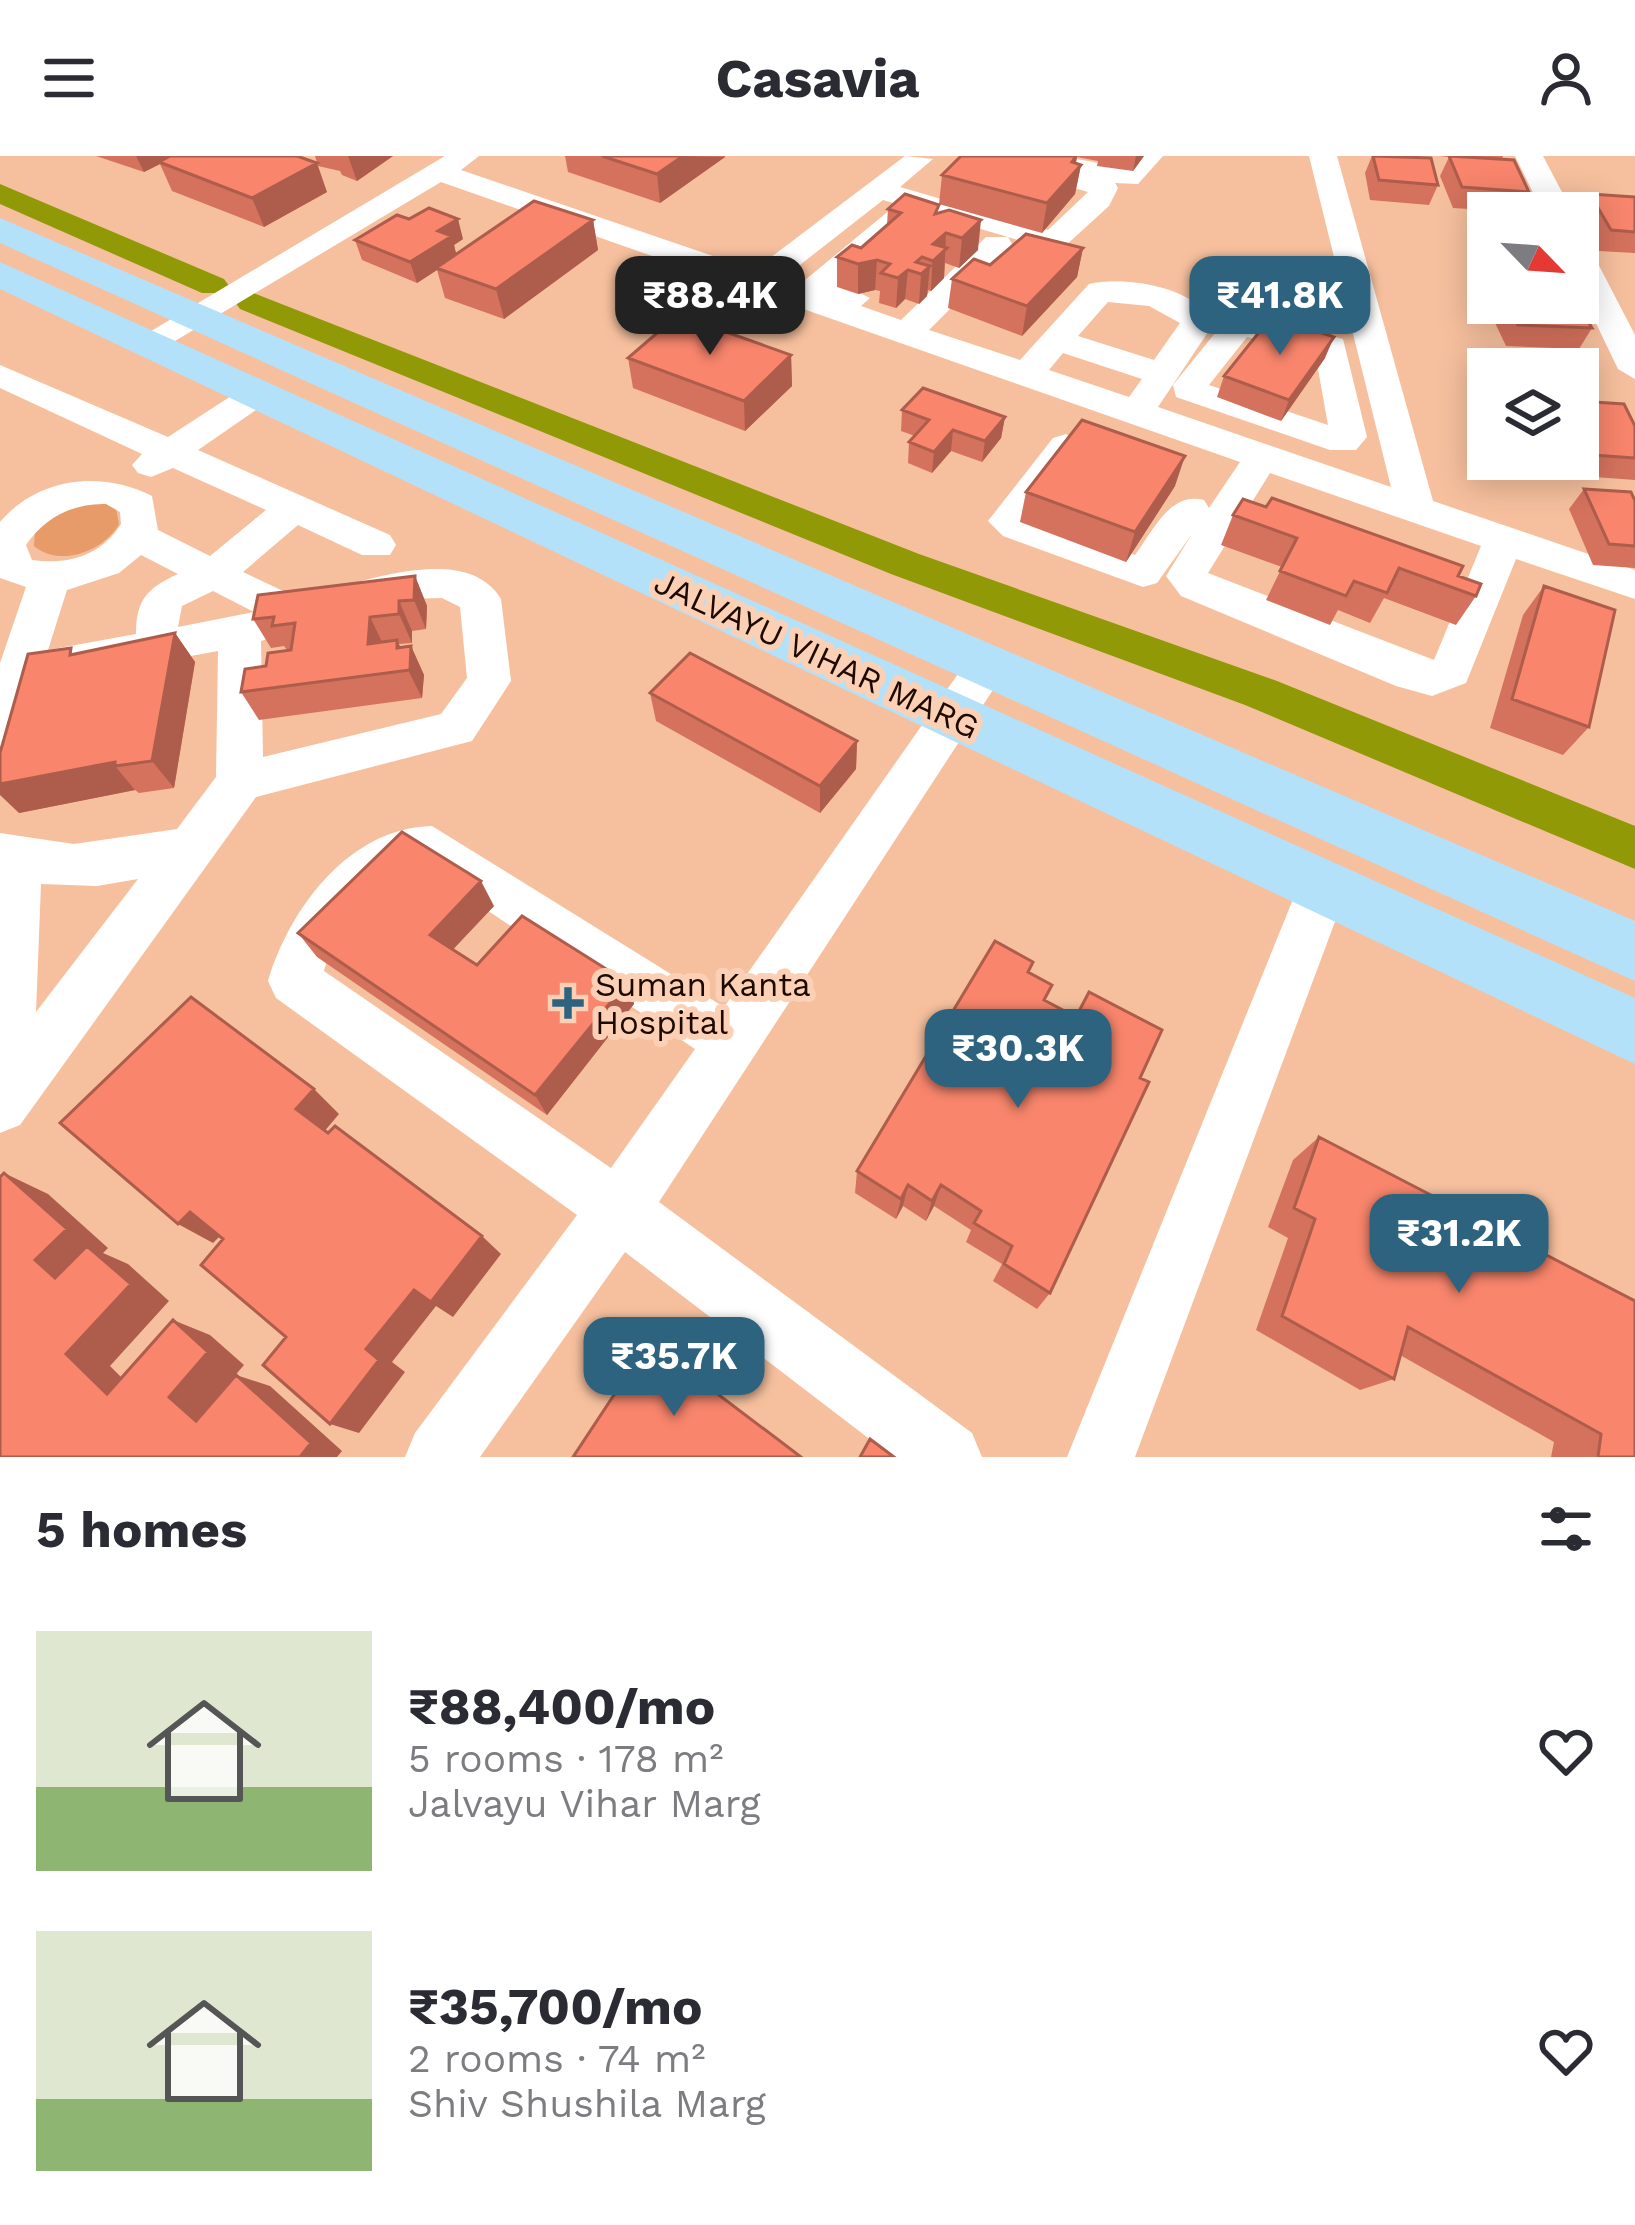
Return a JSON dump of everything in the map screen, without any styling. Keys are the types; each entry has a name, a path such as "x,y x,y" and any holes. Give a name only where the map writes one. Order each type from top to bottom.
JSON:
{"main road":[{"name":"JALVAYU VIHAR MARG","path":"0,229 206,309 987,665 1635,952"},
{"name":"JALVAYU VIHAR MARG","path":"0,274 1635,1032"}],"street":[{"path":"889,202 1053,242 1099,200 1104,188 997,156"},
{"path":"1048,156 1128,178 1149,156"},
{"path":"1324,156 1416,509"},
{"path":"1529,156 1547,192"},
{"path":"919,159 889,202 815,285 1241,462 1498,552 1635,585"},
{"path":"148,343 452,164 758,282 913,327"},
{"path":"758,282 889,202 950,171"},
{"path":"889,202 997,244 913,327"},
{"path":"1026,375 1100,291 1156,297 1193,314 1197,323 1175,382"},
{"path":"1599,296 1635,369"},
{"path":"1241,462 1150,569 1128,572 1008,521 1123,415 1175,382 1236,329 1252,326 1331,346 1378,350"},
{"path":"1055,340 1343,442 1349,437 1331,346"},
{"path":"0,375 376,545"},
{"path":"268,396 178,456 126,509 91,569 50,578 15,569 4,559 14,507 69,495 126,509 217,572 296,615"},
{"path":"1123,415 1241,462 1416,509 1498,552"},
{"path":"1241,462 1186,576 1196,586 1412,674 1432,679 1451,671 1498,552"},
{"path":"157,646 157,609 167,596 217,572 294,508"},
{"path":"0,728 50,578"},
{"path":"19,670 239,632 404,585 448,583 480,599 489,681 456,728 240,782"},
{"path":"3,1099 240,782 239,632"},
{"path":"439,1457 619,1209 987,665"},
{"path":"731,1042 432,847 417,844 393,849 335,905 299,954 295,981 619,1209 948,1457"},
{"path":"3,1099 8,856 91,869 193,846"},
{"path":"1100,1457 1323,887"}],"shaded area":[{"path":"107,503 116,508 119,524 92,549 56,556 34,546 35,529 67,505"}],"building":[{"path":"170,156 297,156 317,163 252,198 159,162"},
{"path":"602,156 683,156 657,174"},
{"path":"961,156 1076,156 1072,162 1081,165 1047,203 942,175"},
{"path":"1373,156 1431,158 1438,185 1379,180"},
{"path":"1449,156 1514,160 1529,192 1462,187"},
{"path":"905,194 939,205 935,214 949,210 981,220 962,238 946,233 933,244 947,248 933,261 922,257 916,262 930,266 921,274 908,270 898,278 881,273 890,264 877,260 858,264 837,257 852,245 861,248 901,213 888,209"},
{"path":"1599,195 1635,197 1635,232 1611,230 1599,209"},
{"path":"534,201 593,220 496,289 436,268"},
{"path":"429,208 458,219 438,231 452,236 410,262 355,240 397,215 409,219"},
{"path":"1026,234 1083,248 1027,306 952,279 974,259 990,265"},
{"path":"678,315 791,355 744,401 628,358"},
{"path":"1272,316 1334,337 1289,400 1224,376"},
{"path":"1590,324 1592,328 1518,325"},
{"path":"923,388 1005,417 985,441 953,430 934,452 909,442 929,420 902,410"},
{"path":"1599,402 1624,404 1635,426 1635,458 1599,455"},
{"path":"1082,420 1185,456 1135,532 1026,492"},
{"path":"1584,489 1631,492 1635,546 1609,544"},
{"path":"1272,498 1463,566 1458,576 1481,584 1476,596 1399,568 1387,593 1354,581 1346,596 1280,571 1297,538 1233,515 1243,499 1266,507"},
{"path":"415,576 414,600 399,601 399,614 370,617 368,644 397,640 397,648 411,646 410,670 241,692 245,669 266,666 268,653 291,650 295,623 272,626 274,617 253,619 258,595"},
{"path":"1544,586 1615,610 1589,727 1512,699"},
{"path":"175,633 152,761 115,766 115,762 0,784 0,753 28,654 71,648 70,655"},
{"path":"690,653 857,741 820,786 650,693"},
{"path":"402,832 481,881 430,935 477,965 522,916 627,982 535,1095 298,933"},
{"path":"995,941 1033,962 1028,972 1052,985 1044,1000 1076,1017 1089,992 1162,1030 1140,1078 1149,1082 1050,1293 1004,1264 1012,1246 974,1223 981,1211 941,1185 932,1201 908,1185 901,1199 857,1171"},
{"path":"191,997 314,1089 296,1109 328,1133 335,1126 482,1236 431,1302 414,1290 366,1349 379,1360 330,1424 263,1365 286,1337 201,1265 223,1239 190,1212 178,1224 60,1123"},
{"path":"1319,1137 1635,1301 1635,1457 1598,1457 1601,1434 1408,1327 1394,1379 1282,1316 1315,1219 1294,1208"},
{"path":"4,1173 67,1229 35,1260 55,1278 87,1246 131,1284 66,1354 107,1394 173,1320 208,1352 169,1397 196,1421 236,1375 311,1443 300,1457 0,1457 0,1177"},
{"path":"649,1342 801,1457 573,1457"},
{"path":"870,1439 894,1457 860,1457"}],"waterway":[{"path":"0,193 213,286"},
{"path":"213,286 251,302"},
{"path":"251,302 905,564 1261,693 1635,848"}],"place":[{"name":"Suman Kanta Hospital","path":"568,1003"}]}
